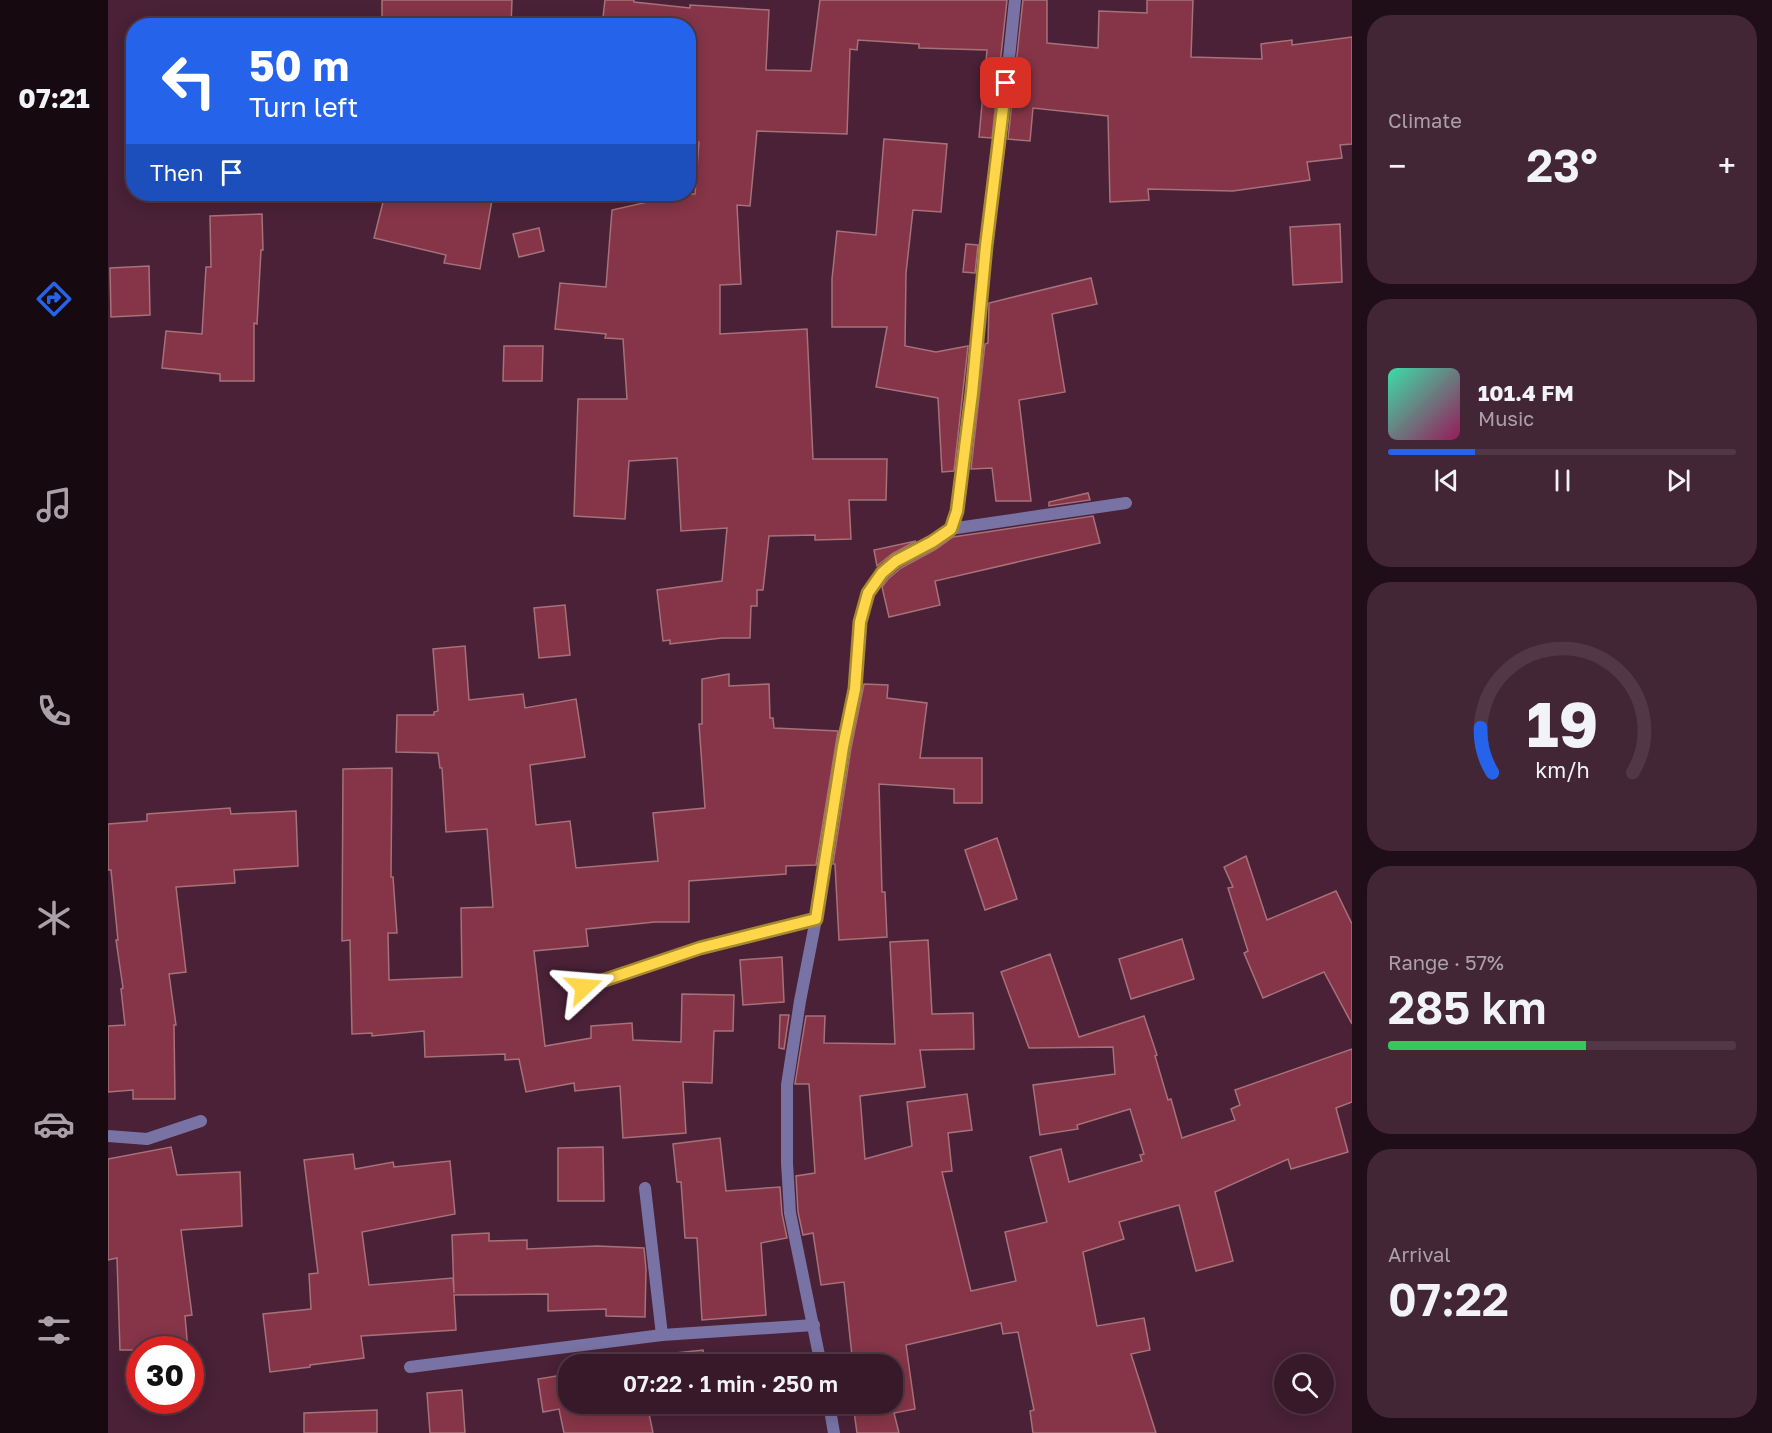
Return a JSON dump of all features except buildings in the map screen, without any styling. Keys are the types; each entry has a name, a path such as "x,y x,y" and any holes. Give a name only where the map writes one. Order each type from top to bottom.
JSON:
{"street":[{"path":"951,529 957,511 972,393 986,246 1015,0"},
{"path":"819,1354 790,1213 787,1163 787,1085 843,747 855,689 860,622 868,593 882,573 896,561 951,529 1126,503"},
{"path":"584,987 700,948 816,919"},
{"path":"108,1136 147,1139 201,1121"},
{"path":"645,1188 662,1335"},
{"path":"410,1368 662,1335 814,1325"},
{"path":"831,1414 834,1433"}],"route":[{"path":"584,987 700,948 816,919 843,747 855,689 860,622 868,593 882,573 896,561 951,529 957,511 1006,83"}]}
